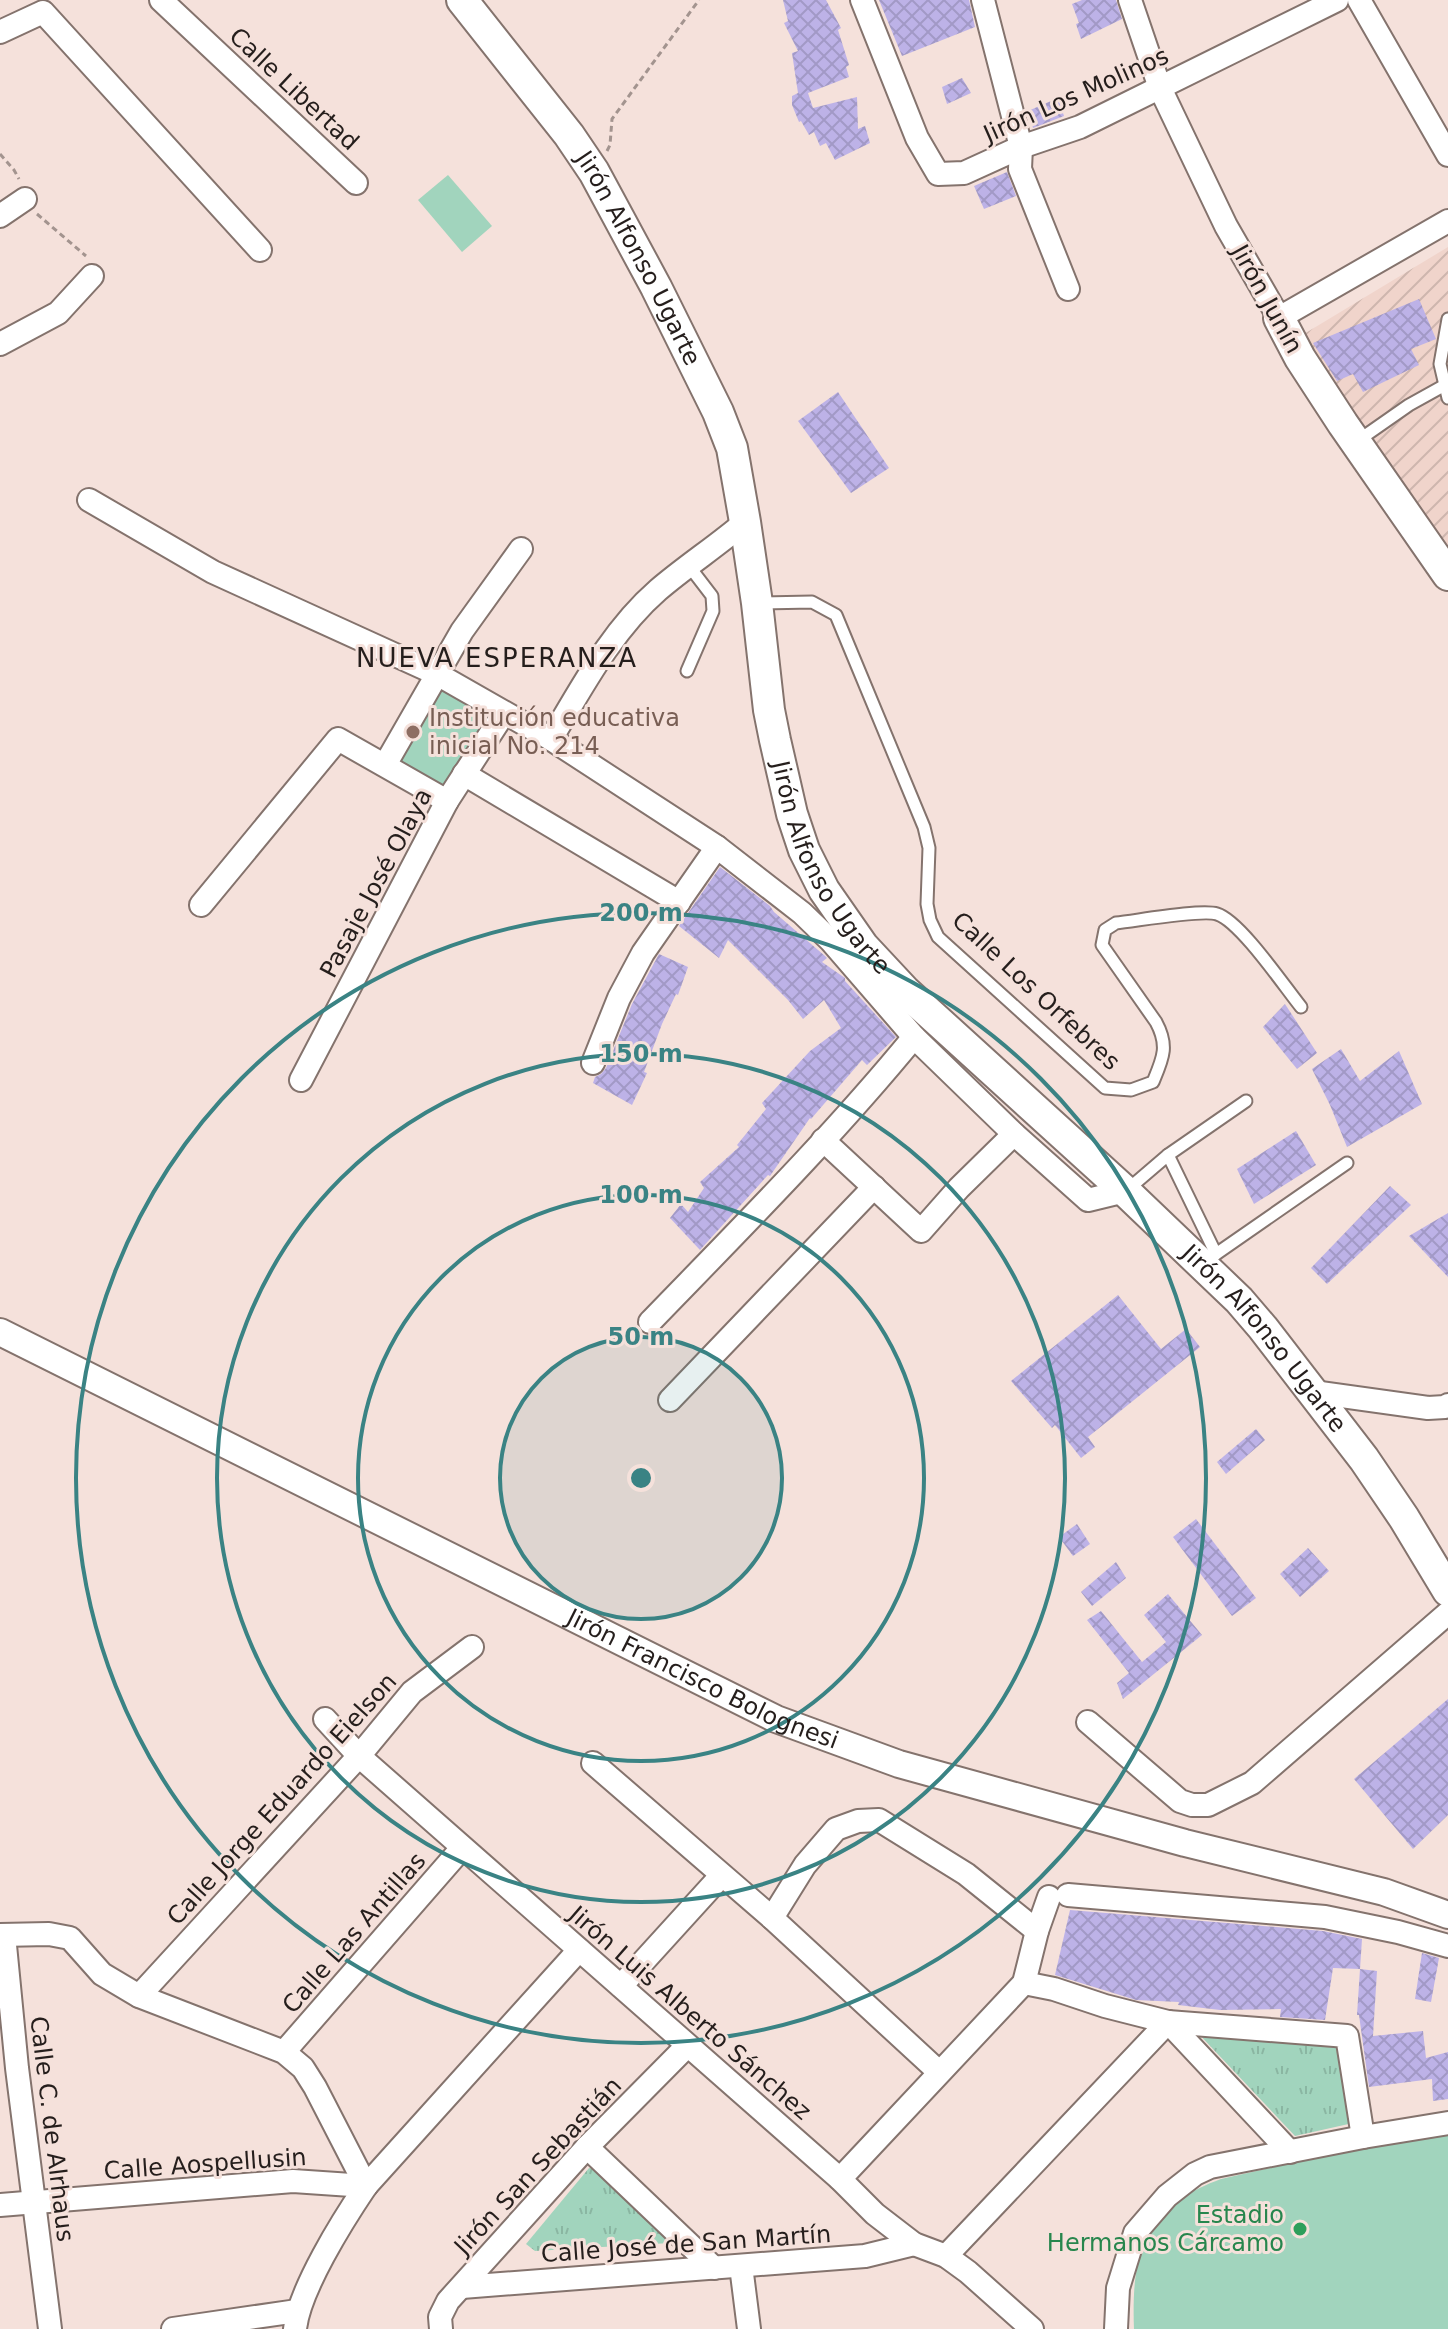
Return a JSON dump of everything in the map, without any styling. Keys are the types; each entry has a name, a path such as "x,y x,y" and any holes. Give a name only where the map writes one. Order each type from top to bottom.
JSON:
{"main road":[{"name":"Jirón Alfonso Ugarte","path":"462,0 569,135 594,172 718,412 732,448 757,603 769,710 792,814 804,850 824,890 898,1000 1209,1260 1364,1459 1448,1591"},
{"name":"Jirón Junín","path":"1279,318 1300,358 1448,575"}],"street":[{"name":"Calle Libertad","path":"161,0 356,183"},
{"name":"Jirón Los Molinos","path":"862,0 917,138 938,174 964,173 1021,147 1080,127 1337,0"},
{"path":"983,0 1021,147 1020,169 1068,289"},
{"name":"Jirón Junín","path":"1130,0 1160,88 1226,226 1279,318"},
{"path":"1359,0 1448,155"},
{"path":"0,32 43,12 260,250"},
{"path":"0,216 25,199"},
{"path":"1279,318 1448,221"},
{"path":"0,344 58,313 92,276"},
{"path":"89,500 213,572 437,674 551,739 717,847 811,922 898,1000 914,1037 1014,1134 1088,1200 1125,1191"},
{"path":"551,739 593,669 656,591 745,522"},
{"path":"385,765 462,631 521,549"},
{"name":"Pasaje José Olaya","path":"301,1080 447,801 504,713"},
{"path":"201,905 338,739 447,801"},
{"path":"464,774 679,902"},
{"path":"593,1063 619,998 643,953 717,847"},
{"path":"650,1322 764,1205 886,1073 914,1037"},
{"path":"823,1140 921,1231 1014,1134"},
{"path":"670,1400 874,1187"},
{"name":"Jirón Francisco Bolognesi","path":"0,1332 776,1719 899,1764 1185,1843 1384,1892 1448,1915"},
{"path":"1313,1392 1428,1408 1448,1405"},
{"path":"1088,1722 1180,1801 1208,1805 1252,1783 1448,1613"},
{"name":"Calle Jorge Eduardo Eielson","path":"139,1996 359,1756 412,1692 472,1647"},
{"name":"Jirón Luis Alberto Sánchez","path":"325,1719 359,1756 840,2179 875,2214 914,2244 946,2256 968,2272 1023,2325"},
{"path":"593,1763 772,1918 939,2072"},
{"path":"772,1918 805,1865 836,1829 858,1821 879,1820 966,1874 1037,1931"},
{"name":"Calle Las Antillas","path":"284,2052 462,1848"},
{"path":"621,1986 721,1876"},
{"path":"840,2179 1024,1983 1037,1931 1058,1896 1325,1917 1448,1946"},
{"path":"2,1935 49,1934 70,1938 102,1974 139,1996 284,2052 303,2068 315,2087 366,2186"},
{"name":"Calle C. de Alrhaus","path":"2,1935 9,2068 36,2201 50,2329"},
{"path":"173,2329 296,2320 325,2255 366,2186 579,1950"},
{"path":"1024,1983 1168,2022 1347,2036 1363,2137"},
{"path":"1168,2022 1290,2152"},
{"path":"946,2256 1168,2022"},
{"name":"Jirón San Sebastián","path":"441,2329 440,2317 448,2301 587,2147 687,2046"},
{"path":"1116,2329 1118,2288 1135,2233 1167,2196 1195,2174 1210,2167 1448,2123"},
{"path":"587,2147 714,2268"},
{"name":"Calle Aospellusin","path":"0,2205 293,2181 366,2186"},
{"name":"Calle José de San Martín","path":"462,2287 865,2256 914,2244"},
{"path":"741,2266 749,2329"}],"lane":[{"path":"1448,319 1440,364 1448,398"},
{"path":"1356,443 1409,405 1445,385"},
{"path":"687,671 713,611 712,596 689,566"},
{"name":"Calle Los Orfebres","path":"757,603 812,602 836,615 924,827 929,848 927,904 938,937 1105,1088 1131,1090 1153,1082 1164,1057 1164,1036 1102,945 1105,930 1116,923 1217,914 1235,926 1301,1007"},
{"path":"1125,1191 1168,1155 1246,1101"},
{"path":"1168,1155 1209,1260 1347,1163"}],"path":[{"path":"594,172 610,145 612,119 699,0"},
{"path":"0,154 14,170 25,199 36,213 90,259 92,276"}],"shaded area":[{"path":"1448,247 1448,549 1332,383 1304,334"}],"green space":[{"path":"448,175 492,226 462,252 418,200"},
{"path":"440,683 489,713 441,791 392,761"},
{"path":"1196,2031 1335,2043 1353,2123 1295,2136"},
{"name":"Estadio Hermanos Cárcamo","path":"1448,2128 1448,2329 1134,2329 1140,2255 1159,2218 1174,2203 1221,2179"},
{"path":"589,2168 600,2169 675,2234 670,2243 535,2251 526,2244"}],"building":[{"path":"783,0 826,0 841,28 838,30 849,65 846,67 849,77 808,93 813,108 857,97 858,129 865,126 870,143 835,160 826,143 820,146 814,132 809,135 792,105 792,96 798,93 792,53 798,51 784,23 788,21"},
{"path":"879,0 969,0 975,27 902,56"},
{"path":"1082,0 1116,0 1122,19 1081,39 1072,4"},
{"path":"962,78 971,93 947,104 942,87"},
{"path":"1058,98 1064,116 1033,128 1028,111"},
{"path":"1007,172 1016,196 984,209 974,186"},
{"path":"1419,299 1436,339 1411,349 1419,365 1363,392 1353,374 1337,381 1313,343"},
{"path":"838,392 889,468 851,493 798,421"},
{"path":"720,867 770,906 825,956 827,958 822,962 845,978 896,1037 867,1065 862,1060 810,1118 770,1176 700,1250 670,1218 681,1204 688,1212 704,1188 700,1182 739,1147 737,1145 766,1109 762,1103 810,1051 841,1028 824,1000 803,1019 728,940 719,958 679,926"},
{"path":"659,954 688,967 678,995 662,1024 644,1072 647,1073 632,1105 593,1083 595,1077 606,1068 632,1004"},
{"path":"1285,1004 1317,1053 1297,1069 1263,1027"},
{"path":"1341,1049 1360,1081 1399,1051 1422,1104 1347,1147 1312,1069"},
{"path":"1296,1131 1316,1165 1254,1204 1237,1169"},
{"path":"1390,1186 1411,1205 1327,1284 1311,1268"},
{"path":"1448,1213 1448,1277 1409,1236"},
{"path":"1118,1295 1161,1349 1186,1329 1200,1347 1088,1437 1095,1447 1081,1458 1055,1425 1052,1428 1011,1381"},
{"path":"1256,1429 1265,1440 1226,1474 1217,1462"},
{"path":"1196,1519 1256,1598 1232,1616 1173,1537"},
{"path":"1077,1524 1090,1544 1073,1556 1059,1537"},
{"path":"1308,1548 1329,1571 1300,1597 1280,1574"},
{"path":"1116,1562 1126,1578 1092,1606 1081,1592"},
{"path":"1168,1594 1202,1635 1123,1699 1117,1683 1129,1673 1087,1620 1101,1611 1142,1662 1166,1642 1144,1615"},
{"path":"1448,1699 1448,1815 1413,1849 1354,1779"},
{"path":"1070,1910 1323,1931 1362,1939 1360,1969 1333,1968 1325,2020 1280,2017 1281,2009 1220,2010 1178,2005 1179,2002 1136,2000 1055,1975"},
{"path":"1422,1953 1439,1958 1431,2002 1415,1999"},
{"path":"1360,1969 1377,1971 1373,2036 1423,2031 1426,2058 1448,2052 1448,2099 1433,2101 1432,2079 1369,2087 1357,2015"}],"place":[{"name":"Institución educativa inicial No. 214","path":"413,732"},
{"name":"Estadio Hermanos Cárcamo","path":"1300,2229"}],"district":[{"name":"NUEVA ESPERANZA","path":"497,658"}]}
